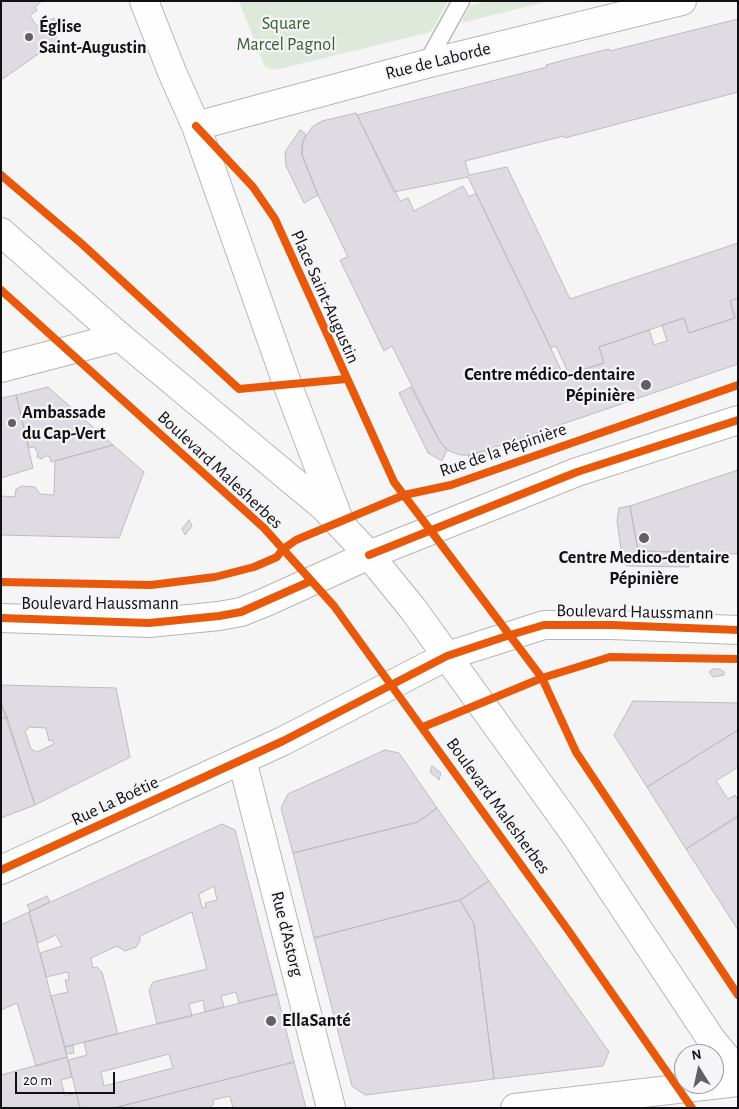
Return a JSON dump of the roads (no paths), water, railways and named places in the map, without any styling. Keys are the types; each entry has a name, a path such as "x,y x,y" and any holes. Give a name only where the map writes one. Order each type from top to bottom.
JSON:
{"street":[{"path":"144,1 196,126 288,386 339,520"},
{"name":"Rue de Laborde","path":"196,126 426,64 682,1"},
{"name":"Boulevard Malesherbes","path":"1,232 120,337 339,520 370,554 447,656 496,727 576,836 711,1040 738,1072"},
{"path":"1,368 120,337"},
{"path":"370,554 570,475 738,420"},
{"name":"Boulevard Haussmann","path":"1,618 149,623 218,616 241,612 266,602 370,554"},
{"name":"Boulevard Haussmann","path":"447,656 544,625 612,625 738,630"},
{"path":"242,760 283,741 447,656"},
{"name":"Rue La Boétie","path":"1,870 242,760"},
{"name":"Rue d'Astorg","path":"242,760 332,1108"},
{"path":"515,1108 738,1082"}],"lane":[{"path":"426,64 462,1"}],"place":[{"name":"Église Saint-Augustin","path":"29,37"},
{"name":"Centre médico-dentaire Pépinière","path":"646,385"},
{"name":"Ambassade du Cap-Vert","path":"12,423"},
{"name":"Centre Medico-dentaire Pépinière","path":"644,538"},
{"name":"EllaSanté","path":"271,1021"}],"park label":[{"name":"Square Marcel Pagnol","path":"286,34"}]}
